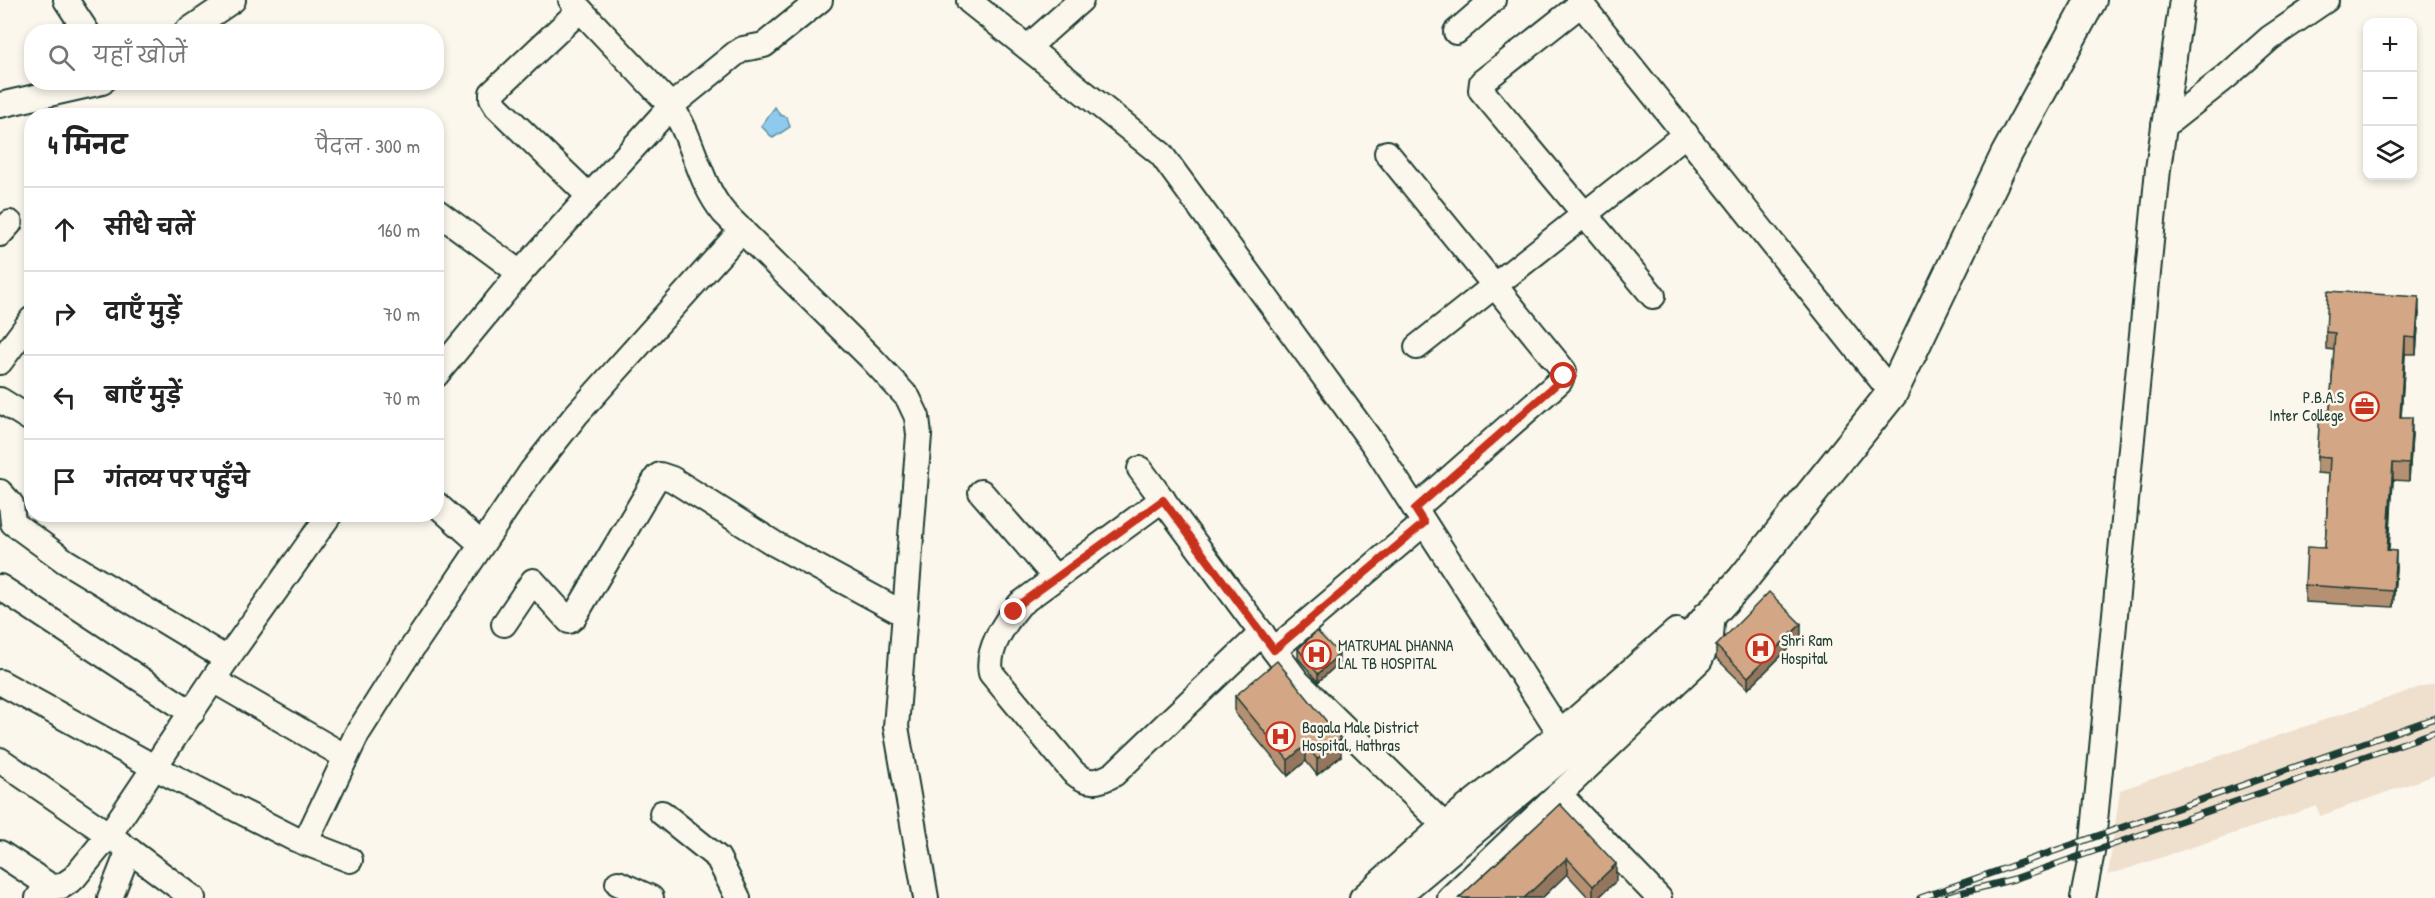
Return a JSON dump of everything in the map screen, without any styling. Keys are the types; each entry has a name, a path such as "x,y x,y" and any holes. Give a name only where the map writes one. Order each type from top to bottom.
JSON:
{"main road":[{"path":"1391,898 1567,751 1687,641 1743,579 1892,393 2006,156 2091,0"}],"street":[{"path":"66,0 82,24"},
{"path":"198,24 233,0"},
{"path":"444,359 671,106 735,54 743,49 764,45 820,0"},
{"path":"1028,47 1081,0"},
{"path":"1456,32 1493,0"},
{"path":"2083,898 2092,852 2157,181 2182,0"},
{"path":"2164,126 2226,77 2270,38 2326,0"},
{"path":"969,1 1161,154 1374,445 1560,733"},
{"path":"1653,296 1484,95 1480,85 1579,2 1892,393"},
{"path":"589,196 497,107 492,93 576,5 671,106 682,123 712,198 872,359 908,398 914,408 919,435 896,727 926,898"},
{"path":"0,105 67,90"},
{"path":"1417,347 1686,134"},
{"path":"1163,500 1020,604 991,655 991,673 1073,772 1082,780 1091,783 1102,781 1114,774 1268,641 1420,516 1564,376 1562,366 1387,153"},
{"path":"444,217 520,273"},
{"path":"305,843 357,734 481,544 531,472 576,415 742,230"},
{"path":"0,362 24,333"},
{"path":"0,400 24,415"},
{"path":"1140,469 1297,681 1444,825"},
{"path":"504,624 533,581 569,621 574,617 660,475 672,479 775,544 904,614"},
{"path":"0,492 12,504 13,523 22,530 65,561 227,659"},
{"path":"981,492 1055,577"},
{"path":"444,511 481,544"},
{"path":"0,853 44,892 62,886 74,878 109,835 227,659 324,522"},
{"path":"0,587 192,713"},
{"path":"1362,898 1444,825 1560,733 1688,621 1695,616 1713,612 1711,636 1700,660 1450,898"},
{"path":"213,680 346,757"},
{"path":"0,682 154,767 305,843 350,860"},
{"path":"0,760 109,835 193,898"},
{"path":"1559,794 1659,898"},
{"path":"663,813 718,858 738,898"},
{"path":"110,898 129,850"},
{"path":"618,883 651,898"}],"shaded area":[{"path":"2435,682 2435,775 2320,816 2317,806 2108,875 2120,790"}],"water":[{"path":"775,107 780,115 787,117 790,127 773,138 761,126"}],"building":[{"path":"2328,291 2419,297 2416,338 2405,337 2400,417 2412,417 2409,464 2393,463 2387,550 2396,551 2393,591 2305,585 2307,547 2325,548 2330,458 2317,457 2320,412 2330,410 2335,333 2326,332"},
{"path":"1769,592 1801,624 1748,677 1716,646"},
{"path":"1317,631 1339,654 1318,674 1298,649"},
{"path":"1277,661 1341,739 1317,759 1306,745 1288,760 1235,696"},
{"path":"1560,804 1616,864 1593,886 1567,858 1524,898 1459,898"}],"railway":[{"path":"1920,898 2435,718"},
{"path":"1948,896 2014,879 2435,732"}],"place":[{"name":"P.B.A.S Inter College","path":"2365,406"},
{"name":"Shri Ram Hospital","path":"1760,649"},
{"name":"MATRUMAL DHANNA LAL TB HOSPITAL","path":"1317,654"},
{"name":"Bagala Male District Hospital, Hathras","path":"1281,736"}],"route":[{"path":"1014,612 1020,604 1055,577 1163,500 1274,650 1424,523 1415,509 1564,376"}]}
